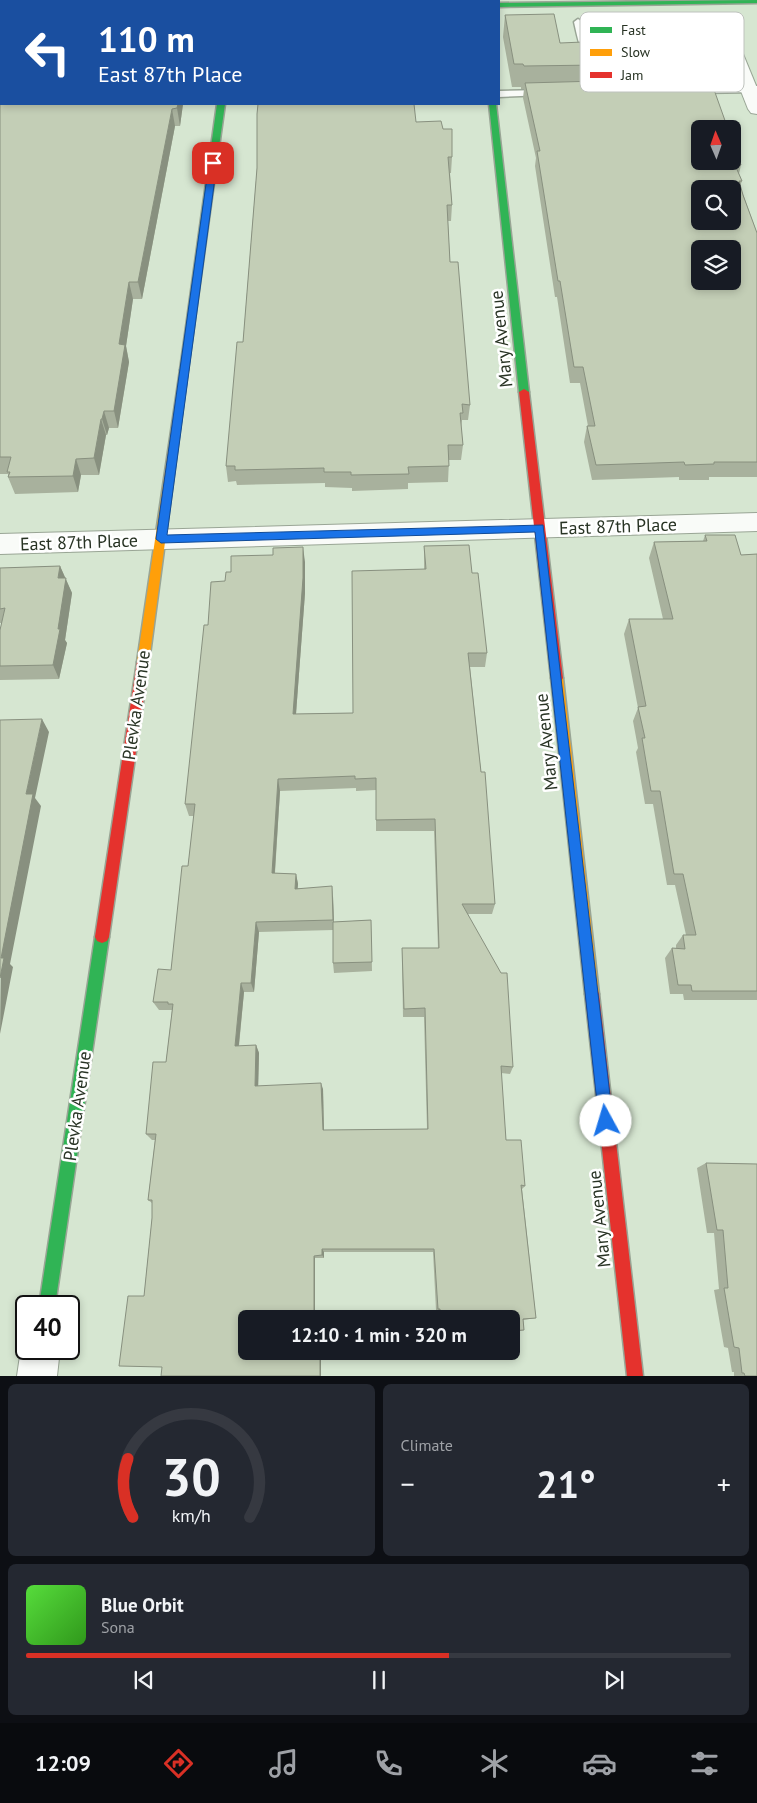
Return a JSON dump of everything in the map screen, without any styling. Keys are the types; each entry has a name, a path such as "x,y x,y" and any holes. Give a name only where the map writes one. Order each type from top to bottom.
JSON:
{"street":[{"path":"500,5 757,1"},
{"path":"744,73 753,89 757,110"},
{"name":"Plevka Avenue","path":"49,1295 161,539 221,105"},
{"name":"Mary Avenue","path":"492,105 635,1376"},
{"name":"East 87th Place","path":"0,544 757,522"},
{"path":"37,1376 39,1360"}],"lane":[{"path":"578,22 580,30"},
{"path":"500,94 549,93"}],"building":[{"path":"554,14 560,43 580,42 580,65 524,66 523,64 514,64 505,15"},
{"path":"580,82 580,92 715,92 725,120 691,120 691,170 737,170 742,181 691,180 691,230 741,230 741,188 757,233 757,462 714,462 714,464 685,465 684,462 596,465 587,426 595,426 583,367 574,367 537,151 540,151 525,83"},
{"path":"0,105 178,105 177,108 172,109 138,282 129,282 119,344 125,345 114,411 104,411 94,458 76,459 73,476 8,477 10,472 7,472 11,457 0,457"},
{"path":"258,105 414,105 416,122 441,121 443,129 452,129 452,157 448,157 452,205 447,205 450,262 458,262 470,405 462,404 463,413 460,413 463,445 448,445 449,466 408,467 409,474 351,475 351,472 324,472 324,468 235,470 235,466 226,466 237,342 243,342 257,168"},
{"path":"705,535 735,535 741,555 757,554 757,991 692,991 691,985 678,985 672,948 685,949 683,935 696,935 683,874 674,874 660,791 651,791 642,738 645,738 638,707 646,706 629,619 673,619 654,542 707,541"},
{"path":"469,545 472,573 478,573 487,653 468,653 481,772 485,772 495,904 462,904 501,973 507,973 513,1067 501,1066 506,1140 521,1140 525,1186 521,1185 536,1318 523,1319 524,1330 520,1330 520,1310 438,1309 434,1249 322,1249 322,1255 314,1256 314,1310 238,1310 238,1360 320,1360 320,1376 161,1376 162,1367 119,1366 128,1296 144,1296 152,1218 152,1200 148,1200 156,1134 146,1134 153,1062 166,1062 173,1004 153,1002 158,969 171,970 182,866 188,866 195,804 185,804 204,625 208,625 211,582 225,581 226,572 231,572 231,556 273,555 273,548 303,547 303,578 293,714 353,713 352,571 426,569 424,546","holes":["355,776 355,779 376,778 376,820 435,819 439,948 402,948 404,1009 425,1008 428,1129 323,1130 321,1083 255,1086 256,1045 235,1046 241,983 251,983 256,922 333,920 332,886 295,889 296,874 272,873 278,779"]},
{"path":"60,566 58,578 66,578 58,629 60,629 53,665 0,666 0,630 5,608 0,609 0,568"},
{"path":"42,719 26,794 33,794 1,958 4,958 0,978 0,720"},
{"path":"371,920 372,962 333,963 333,922"},
{"path":"706,1163 757,1164 757,1376 745,1376 742,1373 739,1348 734,1347 724,1288 728,1288 723,1230 717,1230"}],"traffic: fast":[{"path":"500,5 757,1"},
{"path":"184,370 221,105"},
{"path":"492,105 524,392"},
{"path":"49,1295 102,937"}],"traffic: slow":[{"path":"143,662 184,370"},
{"path":"557,678 592,994"}],"traffic: jam":[{"path":"524,392 557,678"},
{"path":"102,937 143,662"},
{"path":"592,994 635,1376"}],"route":[{"path":"213,163 161,539 540,528 606,1121"}]}
